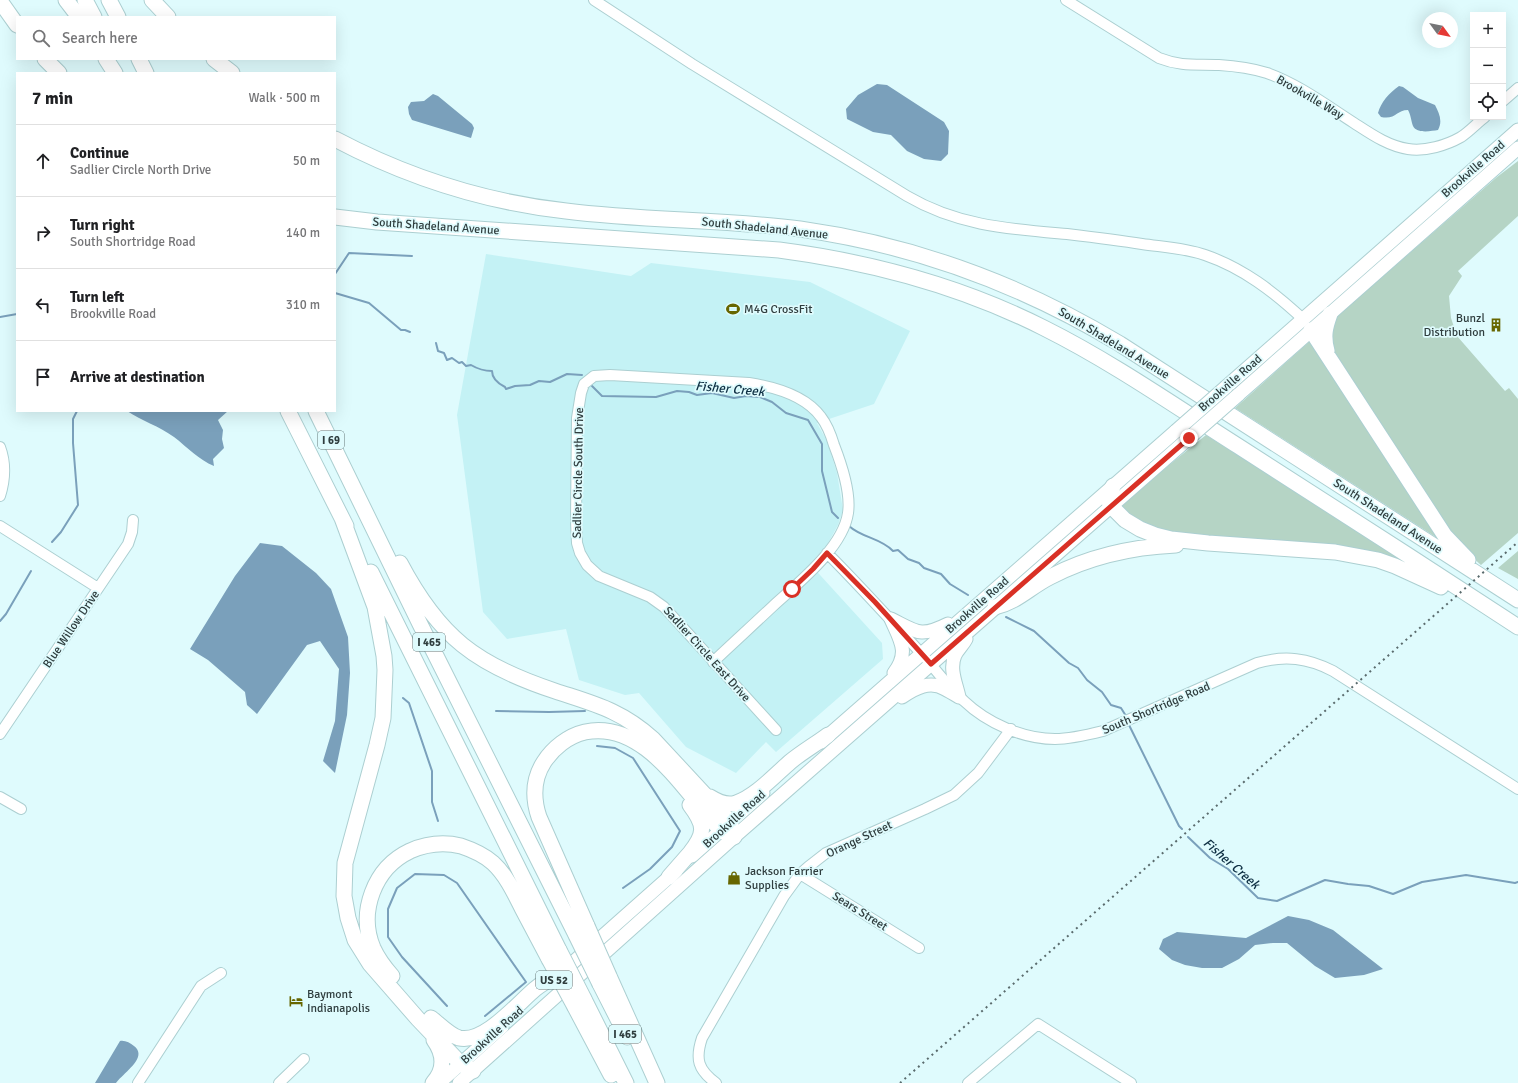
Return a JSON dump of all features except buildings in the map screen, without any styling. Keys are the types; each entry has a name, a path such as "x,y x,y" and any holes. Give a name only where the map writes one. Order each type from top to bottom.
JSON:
{"highway":[{"path":"66,0 78,16"},
{"path":"85,0 93,16"},
{"path":"109,0 117,16"},
{"path":"152,0 167,16"},
{"path":"0,1 16,24"},
{"path":"46,60 57,72"},
{"path":"107,60 114,72"},
{"path":"114,60 120,72"},
{"path":"140,60 146,72"},
{"path":"215,60 231,72"},
{"name":"South Shadeland Avenue","path":"336,139 378,160 420,177 504,201 581,213 761,225 812,231 849,237 899,249 942,261 989,278 1053,307 1109,337 1516,599"},
{"name":"South Shadeland Avenue","path":"336,217 377,222 779,250 836,258 883,269 948,288 1019,316 1088,352 1306,489 1513,624"},
{"path":"1329,356 1324,341 1324,336 1330,314"},
{"path":"1307,324 1445,536 1467,560 1516,599"},
{"name":"I 465","path":"289,412 368,567 554,954 626,1083"},
{"name":"I 69","path":"316,412 345,469"},
{"path":"345,469 377,519 419,596 433,616 451,636 473,654 499,670 531,684 611,710 628,718 653,739 703,793 728,830"},
{"name":"I 465","path":"345,469 416,617 576,936 605,980 650,1083"},
{"path":"1113,486 1108,499 1111,506 1125,520 1148,532 1171,539 1335,552 1378,560 1424,578 1513,624"},
{"path":"342,518 375,607 385,670 383,718 345,864 343,885 346,907 355,940 370,964 425,1018 455,1036 465,1038 476,1037 490,1028 536,988 561,973"},
{"path":"994,607 1007,604 1048,578 1064,570 1116,552 1138,548 1208,543"},
{"name":"US 52","path":"657,1083 605,980 587,926 537,811 534,790 538,774 546,758 558,746 573,737 588,732 603,731 619,734 632,739 648,750 665,776 697,814 701,824 701,835 698,843 669,877"},
{"path":"703,793 722,803 735,804 742,801 791,761 828,735"},
{"path":"648,750 728,830"},
{"name":"US 52","path":"467,1064 425,1018 379,959 371,943 368,925 369,906 374,887 383,872 404,854 427,845 445,844 465,848 483,855 504,875 554,954"},
{"path":"580,1003 615,1083"},
{"path":"425,1018 441,1053 442,1067 440,1074 433,1083"}],"main road":[{"name":"Brookville Road","path":"459,1083 467,1064 561,973 669,877 879,709 1238,395 1307,324 1518,130"},
{"name":"Brookville Road","path":"439,1083 467,1064 728,830 828,735 1226,387 1307,324 1330,314 1518,148"},
{"path":"891,619 917,632 927,632 936,630 964,616"},
{"path":"883,688 902,661 903,655 902,644 891,619"},
{"path":"959,697 952,671 953,662 955,655 964,643 971,628"},
{"path":"879,709 915,689 927,685 944,688 959,697"}],"street":[{"path":"594,0 692,64 925,206 951,217 991,226 1079,235 1170,247 1204,255 1235,267 1257,281 1285,302 1307,324"},
{"name":"Brookville Way","path":"1066,0 1159,58 1189,66 1220,65 1240,67 1273,76 1297,87 1376,137 1392,145 1409,150 1424,149 1436,146 1461,137 1481,120"},
{"path":"1506,98 1518,88"},
{"name":"Sadlier Circle South Drive","path":"588,567 579,550 576,537 577,418 582,390 589,379 594,376 604,374 749,383 776,389 804,402 821,416 828,428 840,462 848,495 849,512 847,518 840,534 827,553"},
{"path":"0,447 4,469 4,481 0,496"},
{"name":"Blue Willow Drive","path":"0,734 128,544 132,532 133,520"},
{"path":"0,526 98,588"},
{"path":"713,662 813,569 827,553"},
{"name":"South Shortridge Road","path":"827,553 891,619 959,697 986,718 1028,735 1054,739 1079,737 1103,732 1257,663 1281,658 1294,658 1308,660 1333,671 1518,789"},
{"name":"Sadlier Circle East Drive","path":"588,567 604,579 642,594 660,604 776,730"},
{"name":"Orange Street","path":"716,1083 708,1077 700,1064 698,1058 699,1046 708,1026 784,896 800,874 826,853 954,795 978,774 1011,729"},
{"path":"0,797 21,809"},
{"name":"Sears Street","path":"800,874 919,948"},
{"path":"138,1083 201,986 221,973"},
{"path":"968,1083 1038,1024 1131,1083"},
{"path":"279,1083 304,1059"}],"shaded area":[{"path":"877,84 887,85 944,122 949,131 948,154 941,161 924,159 907,151 891,135 873,132 847,119 846,109 858,95"},
{"path":"1399,86 1403,87 1418,98 1435,105 1440,120 1438,130 1421,131 1415,129 1408,110 1404,110 1390,117 1381,117 1378,113 1383,101"},
{"path":"433,94 438,96 472,124 474,128 471,138 412,120 408,107 411,102 424,101"},
{"path":"486,254 631,276 651,263 810,282 910,331 874,404 817,423 827,441 837,473 843,510 838,525 827,545 810,564 882,643 883,659 776,752 766,742 736,773 686,747 639,693 625,695 579,680 566,629 507,639 483,612 457,415"},
{"path":"129,412 227,412 218,420 223,430 222,439 224,448 213,459 214,466 198,457 168,433"},
{"path":"260,543 282,546 316,573 331,589 348,637 350,673 347,715 335,773 323,761 335,721 339,669 320,641 307,645 257,714 247,705 245,692 208,660 190,649 235,576"},
{"path":"1288,916 1309,920 1333,930 1383,969 1364,975 1335,978 1315,966 1287,943 1255,945 1239,959 1222,968 1202,968 1185,965 1172,960 1159,949 1163,939 1177,932 1246,938"},
{"path":"120,1041 129,1043 138,1050 136,1060 116,1083 95,1083"}],"green space":[{"path":"1518,161 1518,216 1458,271 1462,276 1449,296 1451,318 1457,336 1505,391 1509,388 1518,399 1518,533 1481,565 1454,537 1333,353 1331,333 1337,316 1355,298 1379,277 1382,277 1497,177"},
{"path":"1311,340 1445,543 1235,408"},
{"path":"1206,435 1430,575 1419,570 1183,535 1148,526 1132,518 1125,512 1120,505"},
{"path":"1518,551 1518,579 1498,568"}],"waterway":[{"path":"336,272 349,253 412,256"},
{"name":"Fisher Creek","path":"336,293 369,303 401,330 410,332"},
{"name":"Fisher Creek","path":"0,317 16,314"},
{"name":"Fisher Creek","path":"436,343 438,351 444,353 447,360 452,358 459,363 462,362 466,366 471,365 492,371 492,374 498,383 506,389 515,386 530,385 539,381 550,382 567,374 582,375"},
{"name":"Fisher Creek","path":"592,386 602,396 656,397 677,391 689,392 697,395 712,393 734,398 746,396 760,397 772,402 786,413 808,420 822,444 822,471 832,512 838,518"},
{"path":"52,542 61,532 78,505 73,443 73,419 76,412"},
{"name":"Fisher Creek","path":"849,526 854,530 883,543 893,551 898,550 908,559 919,563 924,568 941,574 950,584 968,595"},
{"path":"0,621 6,614 31,571"},
{"name":"Fisher Creek","path":"1006,617 1034,631 1069,663 1078,668 1087,680 1102,692 1111,705 1121,708 1126,716"},
{"path":"403,698 409,703 432,771 432,802 438,821"},
{"path":"496,711 585,711"},
{"name":"Fisher Creek","path":"1128,723 1179,826 1182,829"},
{"path":"597,746 615,748 633,758 680,831 672,847 650,869 623,888"},
{"name":"Fisher Creek","path":"1188,837 1210,858 1228,869 1258,898 1277,901 1325,880 1369,886 1393,894 1422,882 1466,875 1515,883 1518,882"},
{"path":"447,1006 402,957 388,937 388,909 397,888 415,874 444,875 457,883 526,982 485,1016"}],"railway":[{"path":"900,1083 1518,542"}],"place":[{"name":"M4G CrossFit","path":"733,309"},
{"name":"Bunzl Distribution","path":"1496,325"},
{"name":"Jackson Farrier Supplies","path":"734,878"},
{"name":"Baymont Indianapolis","path":"296,1001"}],"route":[{"path":"792,589 827,553 847,572 931,664 994,607 1189,438"}]}
